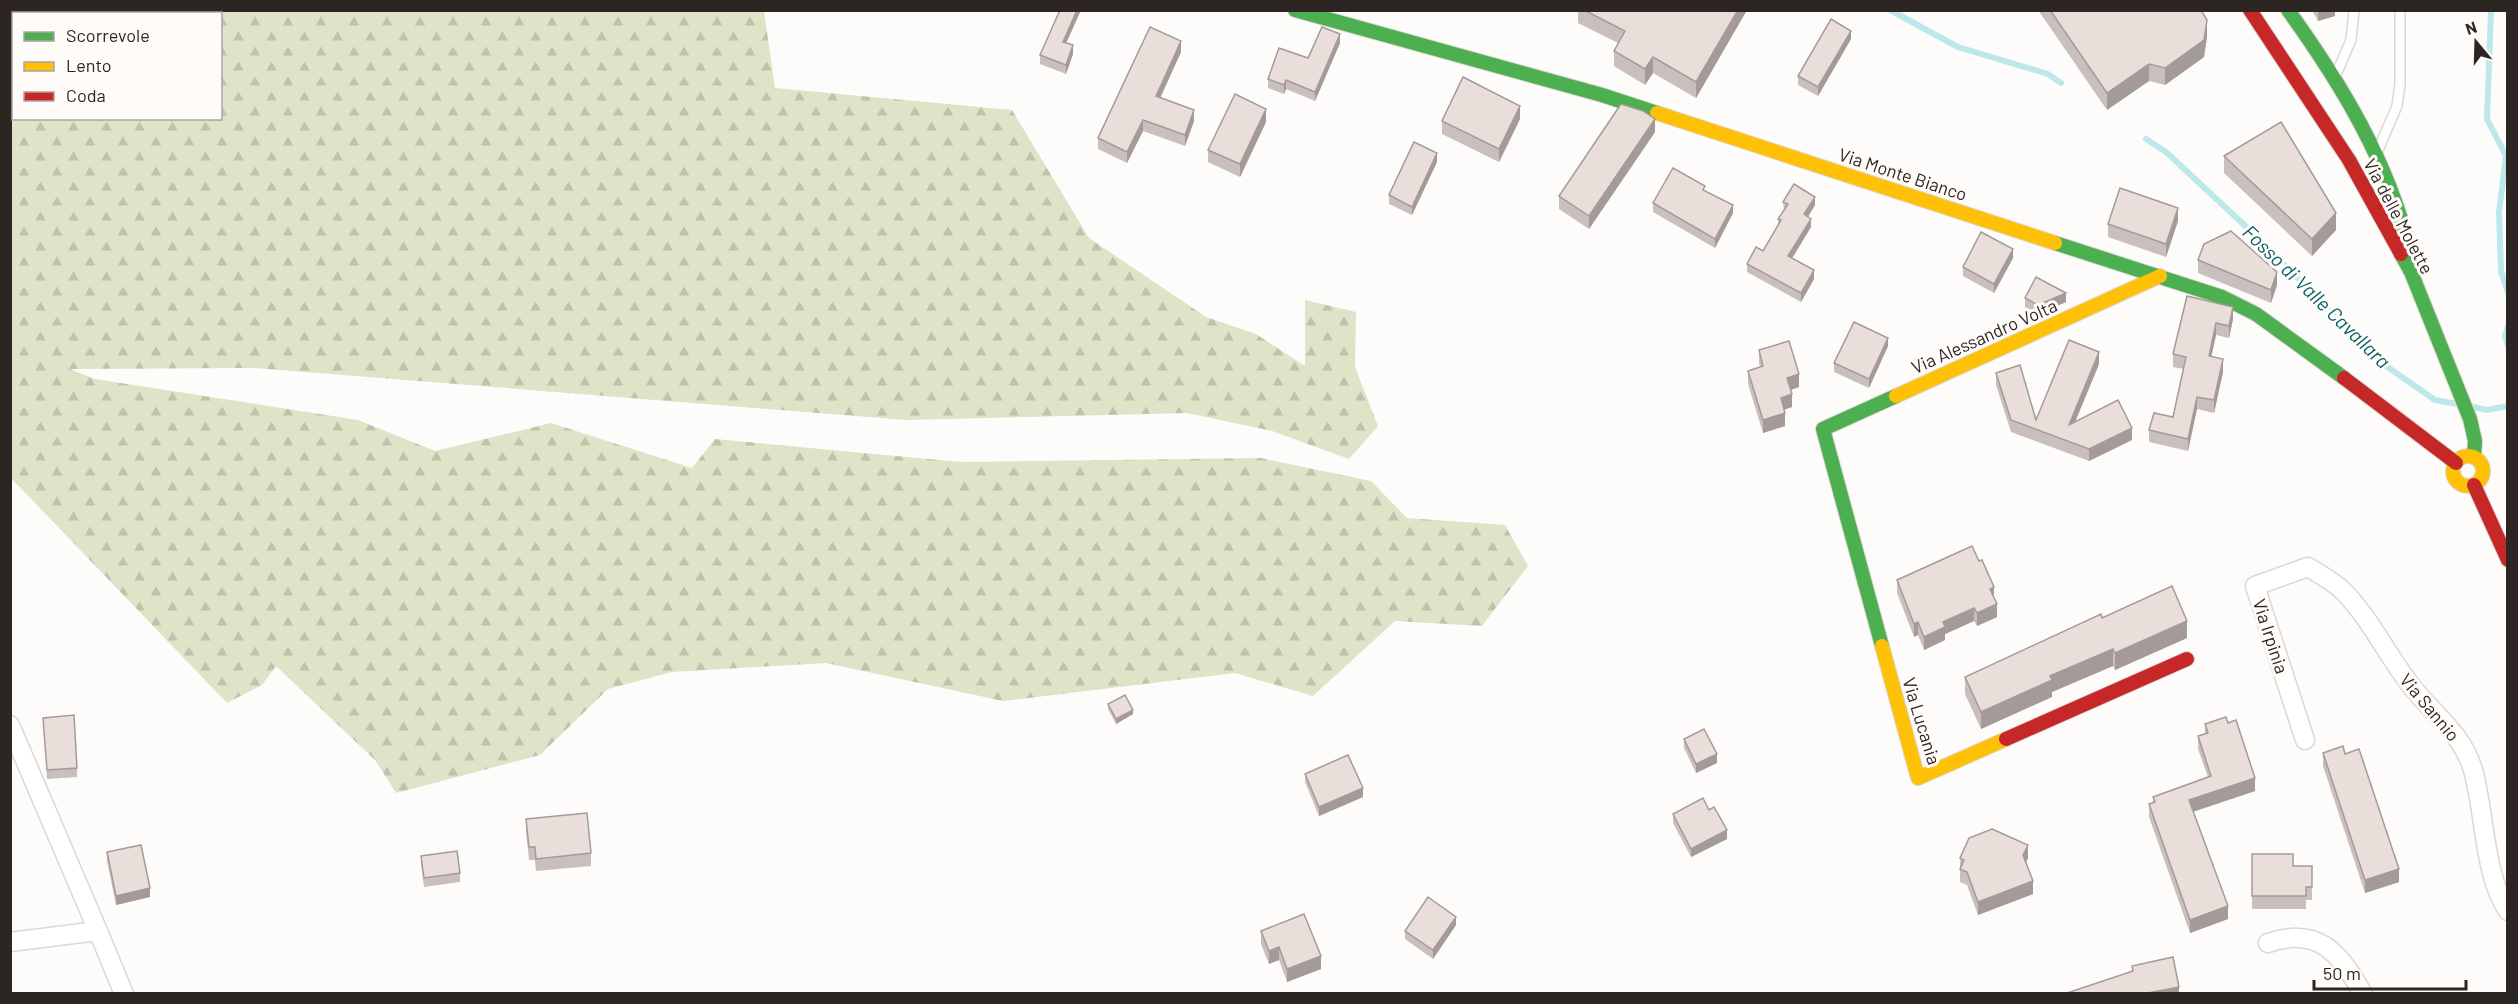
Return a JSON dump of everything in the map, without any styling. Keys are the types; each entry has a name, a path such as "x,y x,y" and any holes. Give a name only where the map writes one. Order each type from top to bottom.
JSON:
{"street":[{"name":"Via Monte Bianco","path":"1295,10 1602,95 2222,297 2256,314 2363,391 2456,464"},
{"name":"Via delle Molette","path":"2250,10 2349,160 2411,272 2468,412 2475,441 2474,457"},
{"path":"2288,10 2335,77 2376,155 2403,223 2411,272"},
{"name":"Via Alessandro Volta","path":"1823,429 2160,276"},
{"name":"Via Lucania","path":"1823,429 1918,778 2187,658"},
{"path":"2466,456 2474,457 2482,464 2483,474 2474,485 2464,486 2457,481 2454,472 2456,464 2466,456"},
{"path":"2474,485 2508,560"},
{"name":"Via Irpinia","path":"2305,740 2254,586 2308,567"},
{"name":"Via Sannio","path":"2308,567 2335,584 2353,602 2408,683 2447,724 2463,746 2472,767 2482,804 2494,884 2508,911"},
{"path":"10,725 124,993"},
{"path":"10,942 98,932"},
{"path":"2268,943 2298,936 2319,943 2339,958 2363,993"}],"lane":[{"path":"2335,77 2351,40 2354,10"},
{"path":"2376,155 2397,105 2400,85 2400,10"}],"green space":[{"path":"11,10 764,11 775,88 1012,110 1089,238 1206,317 1256,334 1305,366 1305,300 1356,312 1355,367 1378,426 1349,459 1272,431 1187,413 906,420 255,368 70,369 95,379 358,420 435,451 551,423 692,468 715,439 961,462 1261,458 1371,481 1407,518 1505,525 1528,566 1482,626 1395,621 1313,696 1235,673 1003,701 826,663 672,672 608,689 540,755 396,793 375,760 276,666 262,685 227,703 11,478"}],"building":[{"path":"1060,10 1077,10 1063,42 1073,45 1066,65 1040,55"},
{"path":"1584,10 1738,10 1696,82 1653,57 1645,69 1614,51 1625,31"},
{"path":"2050,10 2201,10 2207,20 2204,40 2165,68 2149,64 2107,93"},
{"path":"1831,19 1851,31 1818,87 1798,76"},
{"path":"1150,27 1181,41 1156,96 1194,110 1185,135 1143,120 1127,152 1098,138"},
{"path":"1322,27 1340,34 1315,92 1286,80 1284,85 1268,79 1279,48 1308,58"},
{"path":"1463,77 1520,106 1499,149 1442,121"},
{"path":"1235,94 1266,109 1240,164 1208,150"},
{"path":"1621,104 1643,111 1655,119 1589,216 1559,196"},
{"path":"2281,122 2336,213 2312,239 2224,156"},
{"path":"1414,142 1437,153 1412,207 1389,195"},
{"path":"1673,168 1705,186 1703,190 1733,205 1715,239 1653,203"},
{"path":"1794,184 1815,197 1804,214 1811,219 1788,256 1814,270 1801,293 1747,264 1756,247 1763,251 1781,220 1778,219 1788,204 1783,202"},
{"path":"2120,188 2178,208 2166,244 2108,224"},
{"path":"2231,231 2277,272 2271,290 2198,260 2204,244"},
{"path":"1981,232 2013,249 1994,284 1963,267"},
{"path":"2036,277 2066,293 2038,305 2025,298"},
{"path":"2187,296 2233,307 2229,326 2216,323 2209,356 2223,359 2214,400 2197,397 2188,439 2149,430 2154,413 2173,417 2186,357 2173,354"},
{"path":"1854,322 1888,338 1869,379 1834,363"},
{"path":"2069,340 2099,352 2069,425 2118,400 2132,428 2089,449 2011,420 1996,373 2020,365 2036,420"},
{"path":"1789,341 1799,374 1787,378 1792,394 1781,398 1785,413 1763,420 1748,371 1763,366 1759,350"},
{"path":"1972,546 1979,561 1982,560 1994,587 1990,589 1997,604 1977,613 1974,608 1943,622 1945,627 1924,637 1918,622 1914,624 1897,580"},
{"path":"2172,586 2187,621 2115,653 2113,649 2050,676 2052,680 1981,712 1965,677 2101,614 2102,618"},
{"path":"1125,695 1133,710 1116,719 1108,704"},
{"path":"74,715 77,768 47,770 43,718"},
{"path":"2226,717 2228,723 2236,720 2255,778 2189,800 2228,906 2190,920 2149,804 2155,802 2153,797 2211,776 2198,736 2208,733 2205,724"},
{"path":"1704,729 1717,754 1696,764 1684,739"},
{"path":"2343,746 2345,754 2359,749 2399,869 2365,880 2323,753"},
{"path":"1348,755 1363,788 1319,807 1305,774"},
{"path":"1703,798 1709,810 1714,807 1727,830 1691,849 1673,814"},
{"path":"587,813 591,853 536,859 535,847 529,847 526,819"},
{"path":"1992,829 2028,845 2023,855 2033,881 1978,902 1967,872 1960,869 1964,860 1960,858 1969,838"},
{"path":"141,845 150,888 116,896 107,852"},
{"path":"457,851 460,873 424,878 421,856"},
{"path":"2252,854 2293,854 2293,866 2312,866 2312,887 2306,887 2306,896 2252,896"},
{"path":"1428,897 1456,917 1433,950 1405,931"},
{"path":"1304,914 1321,956 1287,969 1279,947 1269,951 1261,931"},
{"path":"2173,957 2179,987 2148,993 2067,993 2133,971 2132,966"}],"waterway":[{"name":"Fosso di Valle Cavallara","path":"1890,10 1958,47 2048,74 2061,83"},
{"path":"2491,10 2487,119 2506,156 2499,212 2501,271 2508,293"},
{"name":"Fosso di Valle Cavallara","path":"2146,139 2166,152 2254,234 2379,361 2435,400 2457,404"},
{"path":"2508,326 2505,336 2508,346"},
{"name":"Fosso di Valle Cavallara","path":"2473,407 2487,410 2508,406"}],"traffic: fast":[{"path":"1295,10 1602,95 1657,113"},
{"path":"2288,10 2345,95 2361,125 2389,186 2410,251"},
{"path":"2055,243 2222,297 2256,314 2344,378"},
{"path":"2401,254 2411,272 2470,419 2475,441 2474,457"},
{"path":"1882,646 1823,429 1896,396"}],"traffic: slow":[{"path":"1657,113 2055,243"},
{"path":"1896,396 2160,276"},
{"path":"2468,456 2474,457 2482,465 2483,471 2482,477 2474,485 2468,486 2462,485 2454,477 2453,471 2454,465 2462,457 2468,456"},
{"path":"1882,646 1918,778 2006,739"}],"traffic: jam":[{"path":"2250,10 2349,160 2401,254"},
{"path":"2344,378 2456,463"},
{"path":"2474,485 2508,560"},
{"path":"2006,739 2187,659"}]}
